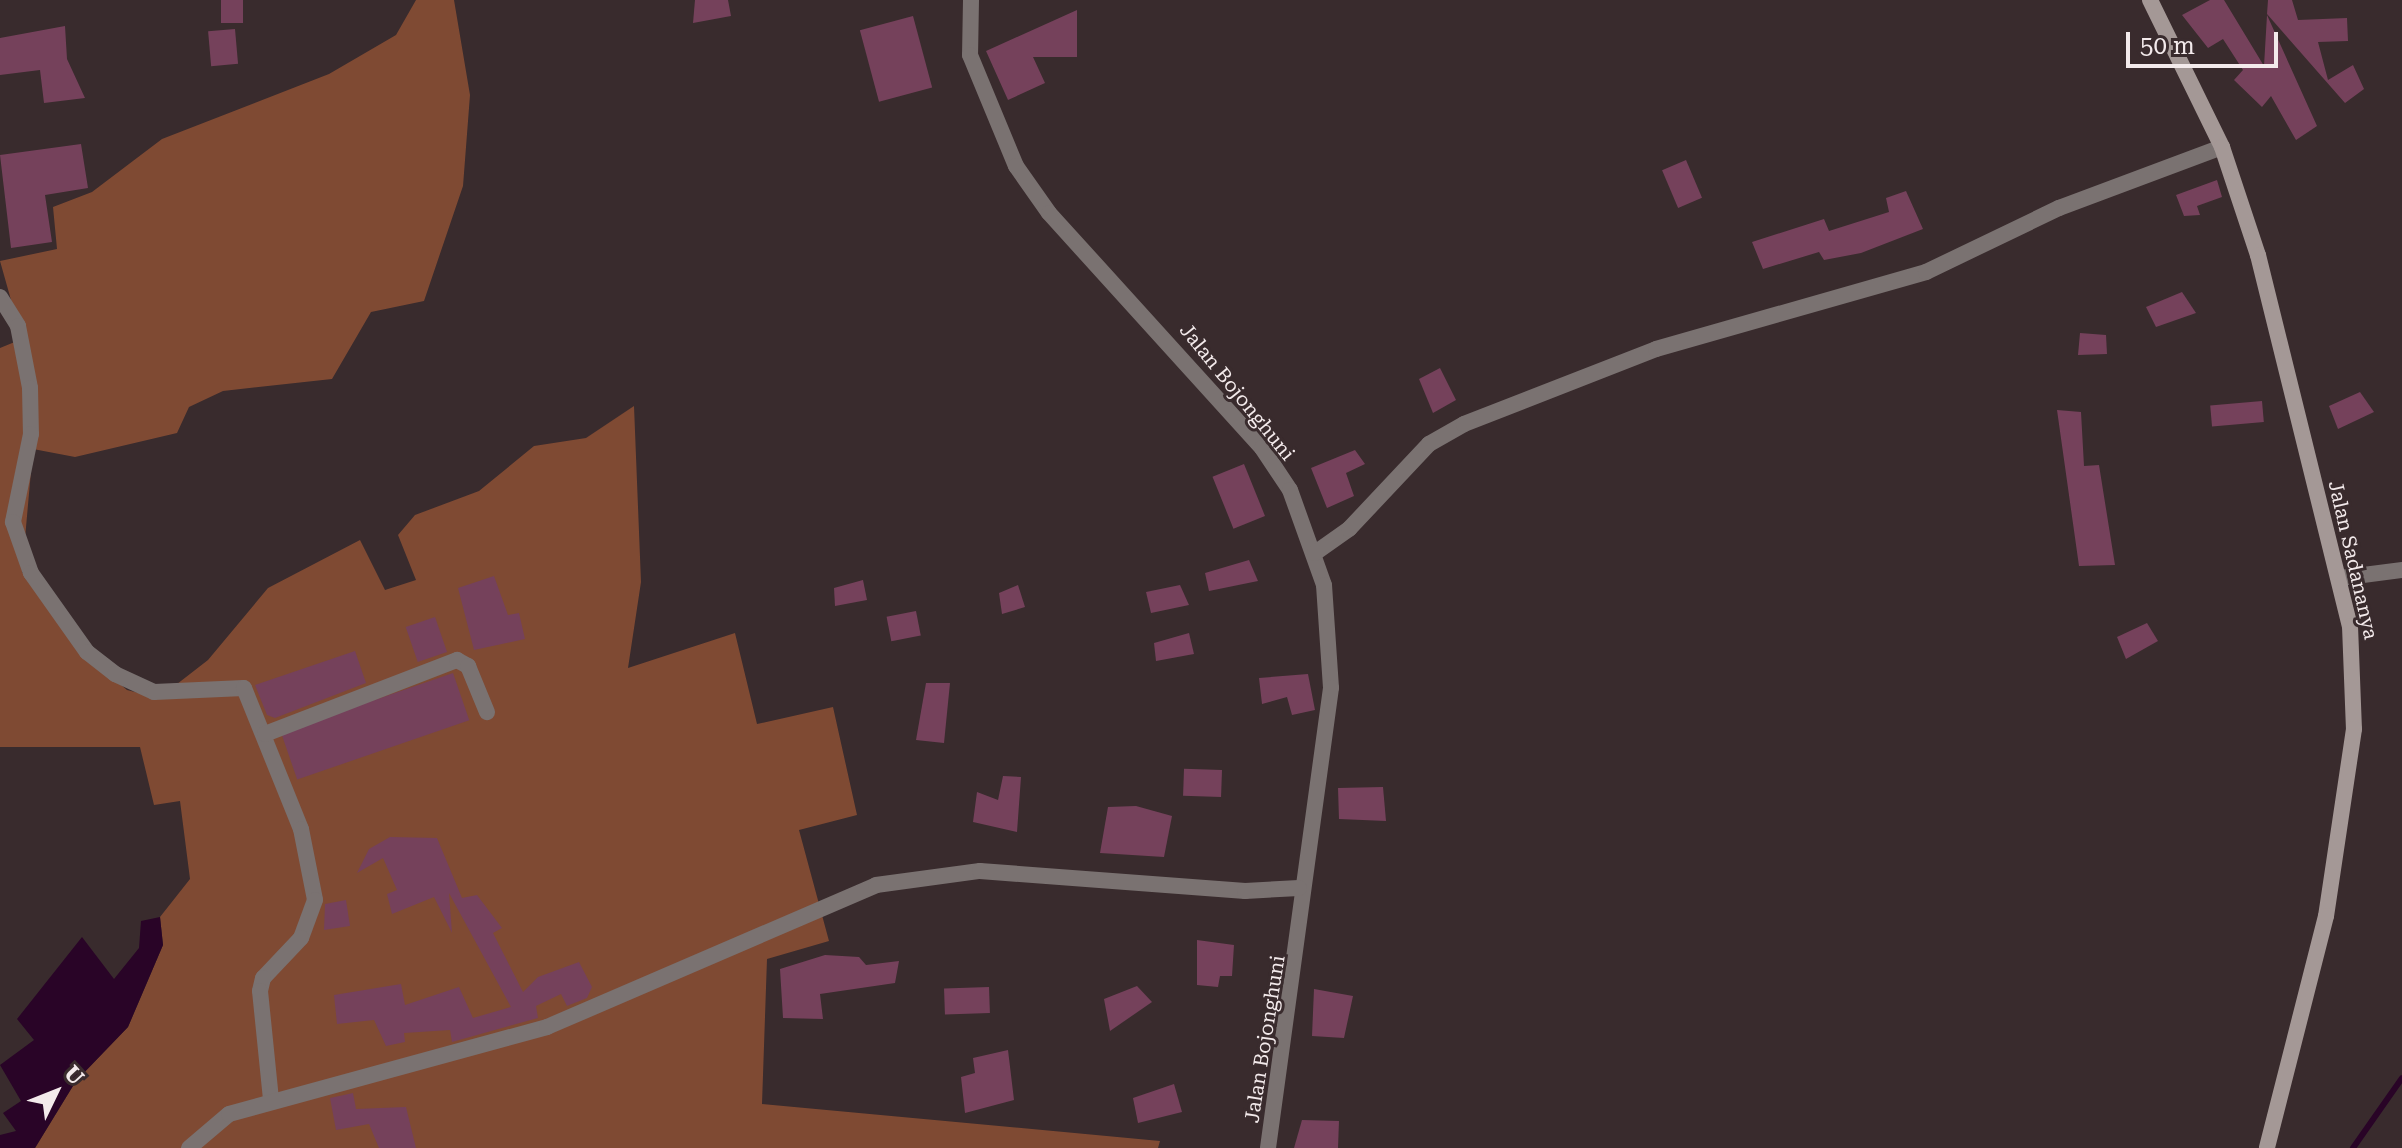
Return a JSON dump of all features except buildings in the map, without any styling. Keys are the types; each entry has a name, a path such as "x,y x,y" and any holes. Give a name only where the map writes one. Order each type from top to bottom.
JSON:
{"street":[{"name":"Jalan Bojonghuni","path":"971,0 970,55 1016,166 1049,213 1262,448 1290,490 1315,553 1331,636 1331,688 1299,888 1299,947 1268,1148"},
{"name":"Jalan Sadananya","path":"2150,0 2222,147 2258,255 2340,578 2355,671 2354,729 2326,916 2267,1148"},
{"path":"1315,553 1349,529 1429,444 1464,424 1656,349 1926,272 2059,208 2222,147"},
{"path":"0,297 18,326 30,388 31,434 13,522 31,573 87,652 115,674 154,692 244,688 265,734 316,891 301,938 263,978 271,1099"},
{"path":"2340,578 2402,570"},
{"path":"265,734 457,660 468,666 487,712"},
{"path":"189,1148 229,1114 271,1099 547,1027 876,885 980,871 1233,891 1299,888"}],"shaded area":[{"path":"416,0 454,0 470,95 463,186 424,301 371,312 332,379 223,391 189,407 177,433 75,457 33,449 22,572 83,652 127,690 159,698 208,660 268,588 360,540 385,590 416,580 398,535 415,515 479,491 534,446 586,438 634,406 641,582 628,668 735,633 757,724 833,707 857,815 799,830 829,941 767,959 762,1104 1160,1141 1158,1148 35,1148 76,1081 128,1027 163,945 160,917 190,879 180,801 154,805 140,747 0,747 0,348 22,339 0,261 57,249 53,207 92,192 162,139 329,74 396,35"},
{"path":"160,917 163,945 128,1027 76,1081 35,1148 0,1148 0,1135 16,1131 3,1113 21,1101 0,1065 34,1040 17,1019 82,937 114,979 139,948 141,921"}],"waterway":[{"path":"2353,1148 2402,1078"}]}
